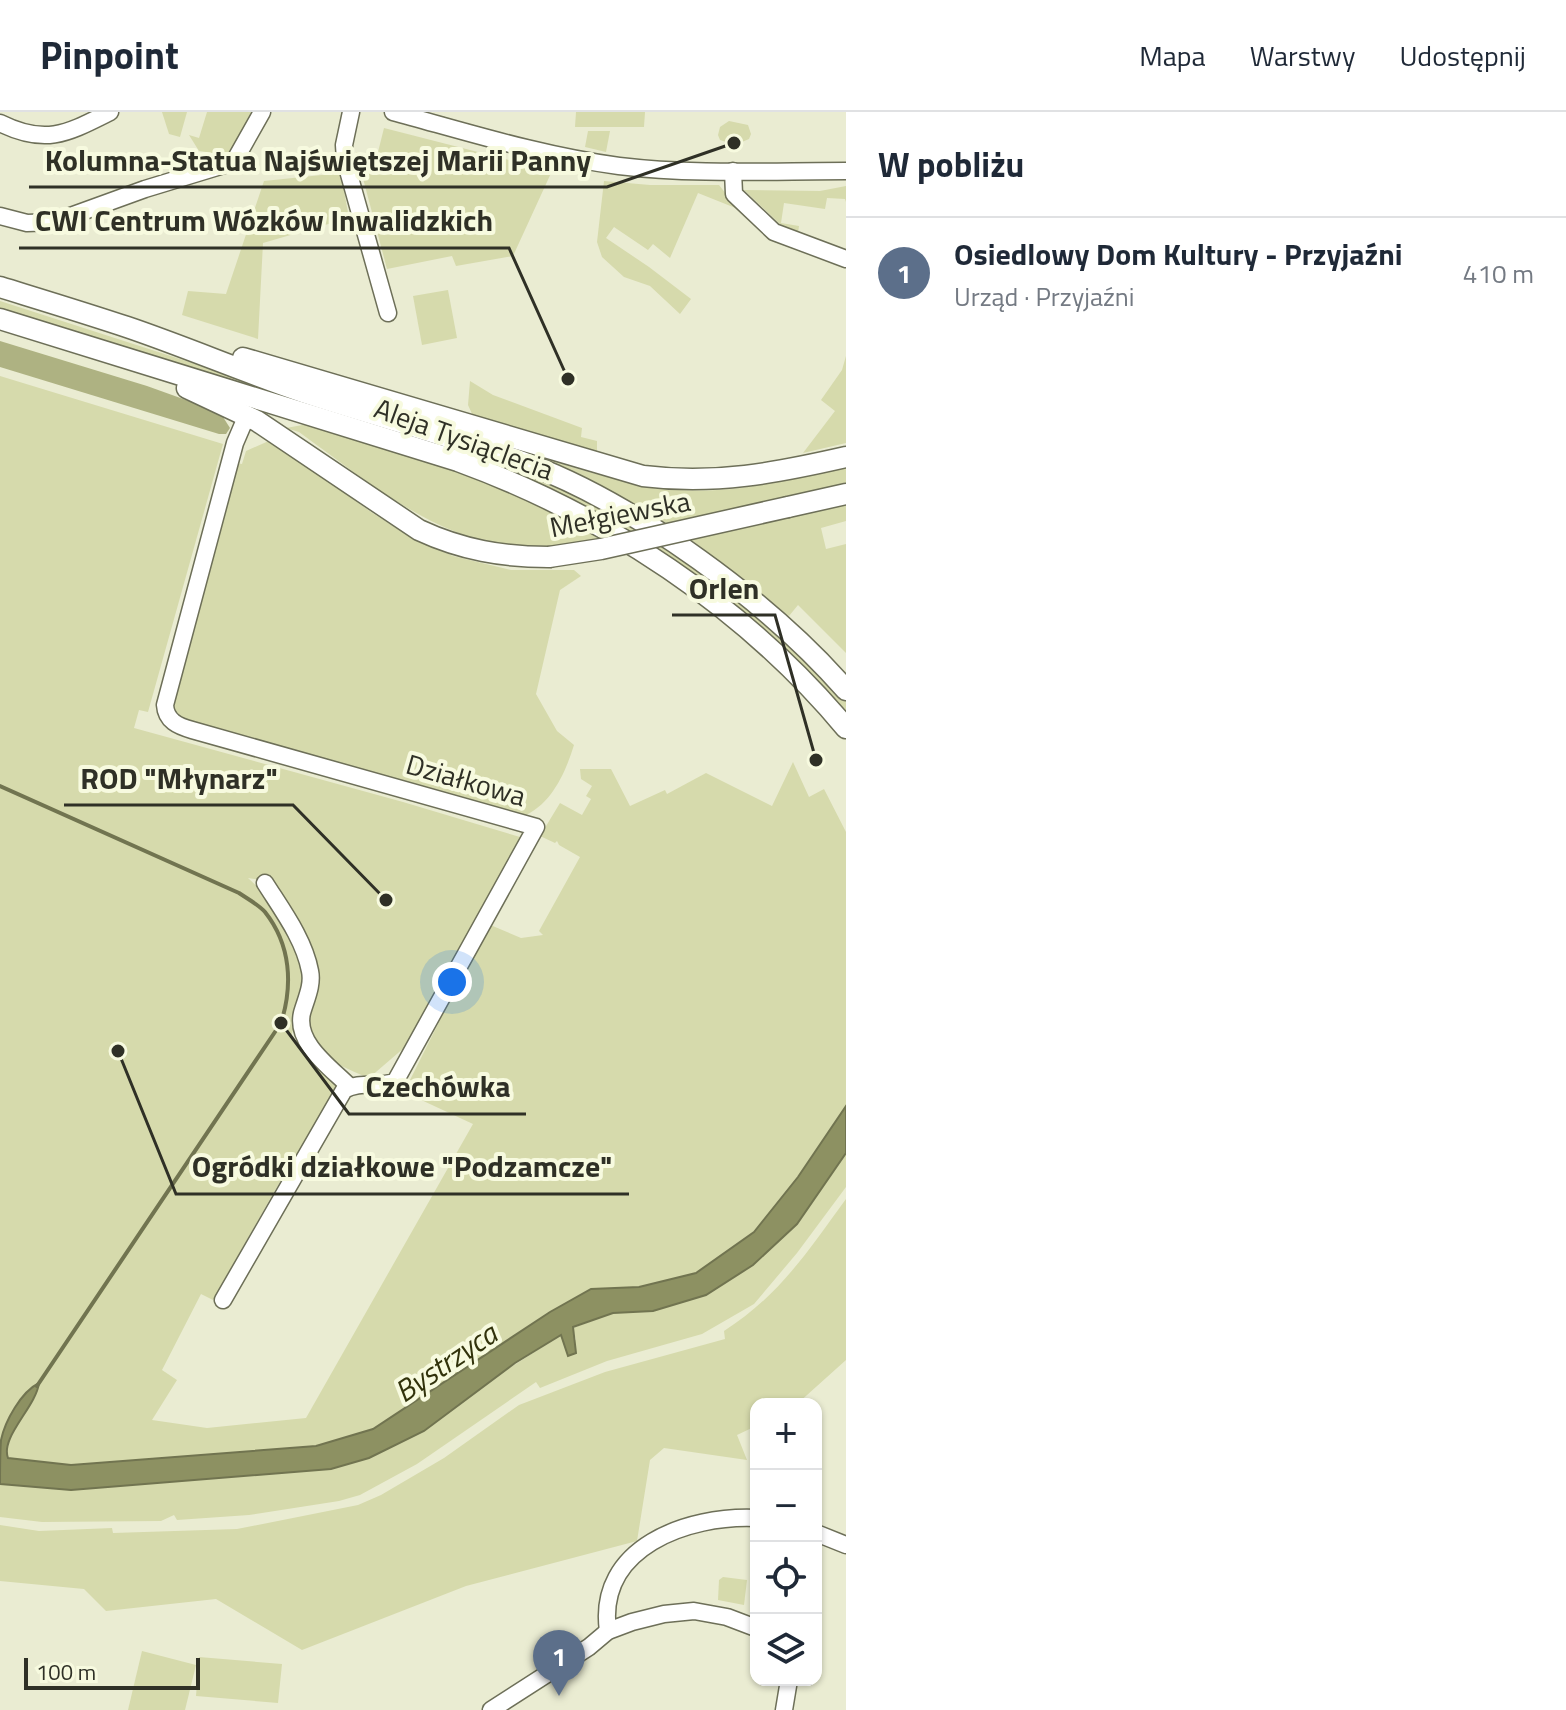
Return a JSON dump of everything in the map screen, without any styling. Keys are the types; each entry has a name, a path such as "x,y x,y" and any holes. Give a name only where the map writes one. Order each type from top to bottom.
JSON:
{"main road":[{"name":"Aleja Tysiąclecia","path":"0,287 127,327 300,391 506,456 568,481 654,530 702,563 784,629 846,690"},
{"name":"Aleja Tysiąclecia","path":"0,319 458,461 525,487 642,551 697,589 786,663 846,728"},
{"name":"Mełgiewska","path":"127,327 304,374 618,470 690,481 749,477 846,457"},
{"name":"Mełgiewska","path":"103,351 247,415 395,515 429,534 448,543 494,554 549,557 601,549 846,494"}],"street":[{"path":"0,123 20,132 51,137 72,131 110,112"},
{"path":"0,216 27,223 54,222 224,165 235,160 262,112"},
{"path":"351,112 344,145 345,160 388,313"},
{"path":"393,112 606,164 733,171 846,171"},
{"path":"733,171 734,194 774,232 846,259"},
{"name":"Działkowa","path":"247,415 235,443 165,705 169,717 174,724 192,730 536,827 395,1082 382,1086 349,1086"},
{"path":"223,1300 340,1095 349,1086 306,1042 300,1023 310,986 310,970 294,930 265,883"},
{"path":"608,1631 606,1611 610,1589 624,1564 647,1546 679,1529 716,1519 750,1518"},
{"path":"822,1535 846,1545"},
{"path":"491,1710 589,1647 608,1631 649,1618 694,1611 727,1617 750,1626"},
{"path":"784,1710 788,1686"}],"shaded area":[{"path":"162,112 187,112 180,137 169,134"},
{"path":"207,112 257,112 237,149 227,155 199,151 189,135 199,138"},
{"path":"576,112 645,112 644,127 575,127"},
{"path":"729,121 748,125 749,139 735,145 720,140 720,127"},
{"path":"384,128 552,171 513,256 456,266 452,256 387,269 356,152 377,156"},
{"path":"588,131 610,131 606,152 585,147"},
{"path":"331,166 340,169 349,218 263,243 258,339 182,315 188,291 226,294 264,181 331,174"},
{"path":"604,181 719,185 738,209 698,193 670,258 653,244 648,250 614,227 606,238 691,299 680,314 650,286 624,277 602,257 597,242"},
{"path":"846,186 846,202 845,199 827,198 825,209 784,203 781,223 799,226 798,233 783,227 744,190 820,191"},
{"path":"448,290 457,338 422,345 413,296"},
{"path":"0,301 301,398 300,404 0,311"},
{"path":"0,341 211,409 223,417 230,428 226,434 219,434 0,367"},
{"path":"846,356 846,443 803,453 835,411 821,400 842,370"},
{"path":"0,376 223,444 148,712 139,710 134,728 520,837 521,844 412,1041 369,1078 335,1062 315,1047 308,1037 305,1014 315,972 310,952 274,882 248,878 277,905 299,943 305,964 307,983 291,1037 341,1082 213,1300 201,1294 162,1370 177,1380 152,1420 207,1428 306,1418 473,1124 404,1092 488,924 521,938 543,935 539,931 580,857 557,841 555,843 540,836 560,803 582,815 591,799 586,796 592,786 581,779 580,769 611,769 630,806 665,790 667,794 706,773 772,806 793,762 809,797 824,789 846,832 846,1106 798,1177 754,1232 696,1273 639,1287 591,1289 550,1312 373,1429 316,1446 71,1465 7,1458 8,1441 39,1384 20,1401 0,1441"},
{"path":"470,381 493,395 582,428 581,437 597,441 597,453 473,416 468,405"},
{"path":"323,405 536,474 644,531 628,534 321,411"},
{"path":"308,424 500,485 611,540 557,549 519,548 450,530 388,496 299,432 286,428"},
{"path":"271,440 371,512 412,538 453,556 511,570 574,570 581,576 560,590 536,694 557,731 574,745 556,787 532,812 522,817 179,718 173,698 236,463 242,464 246,451"},
{"path":"547,459 631,483 695,491 750,487 846,466 846,486 670,525"},
{"path":"846,503 846,521 821,528 826,549 846,544 846,653 798,605 789,616 690,539"},
{"path":"667,543 737,598 805,658 846,701 846,717 686,571 654,547"},
{"path":"846,1106 846,1153 797,1224 753,1265 706,1295 653,1311 613,1313 573,1327 576,1353 568,1356 561,1335 515,1363 424,1431 369,1458 331,1469 71,1490 0,1484 1,1440 6,1424 20,1400 39,1383 32,1402 9,1441 8,1458 71,1465 316,1446 373,1429 550,1312 591,1289 639,1287 696,1273 754,1232 798,1177"},
{"path":"846,1153 846,1187 754,1304 702,1334 607,1361 540,1388 536,1382 417,1464 360,1495 249,1515 177,1520 174,1515 161,1521 42,1522 0,1517 0,1484 71,1490 331,1469 369,1458 561,1335 576,1340 573,1328 613,1313 653,1311 797,1224"},
{"path":"846,1199 846,1360 804,1398 750,1398 750,1429 737,1435 747,1460 664,1448 650,1460 637,1541 466,1586 302,1650 216,1599 106,1611 84,1589 0,1581 0,1525 39,1531 112,1528 113,1533 237,1529 358,1505 444,1458 519,1405 605,1372 725,1339 724,1331 777,1288"},
{"path":"723,1577 747,1580 744,1605 718,1600 719,1580"},
{"path":"142,1651 196,1665 185,1710 128,1710"},
{"path":"199,1657 282,1664 278,1703 196,1696"}],"waterway":[{"path":"0,786 253,902 263,909 280,938 288,980 281,1023 37,1386"}],"place":[{"name":"Kolumna-Statua Najświętszej Marii Panny","path":"734,143"},
{"name":"CWI Centrum Wózków Inwalidzkich","path":"568,379"},
{"name":"Orlen","path":"816,760"},
{"name":"ROD \"Młynarz\"","path":"386,900"},
{"name":"Czechówka","path":"281,1023"},
{"name":"Ogródki działkowe \"Podzamcze\"","path":"118,1051"},
{"name":"Osiedlowy Dom Kultury - Przyjaźni","path":"559,1696"}],"water label":[{"name":"Bystrzyca","path":"446,1363"}]}
